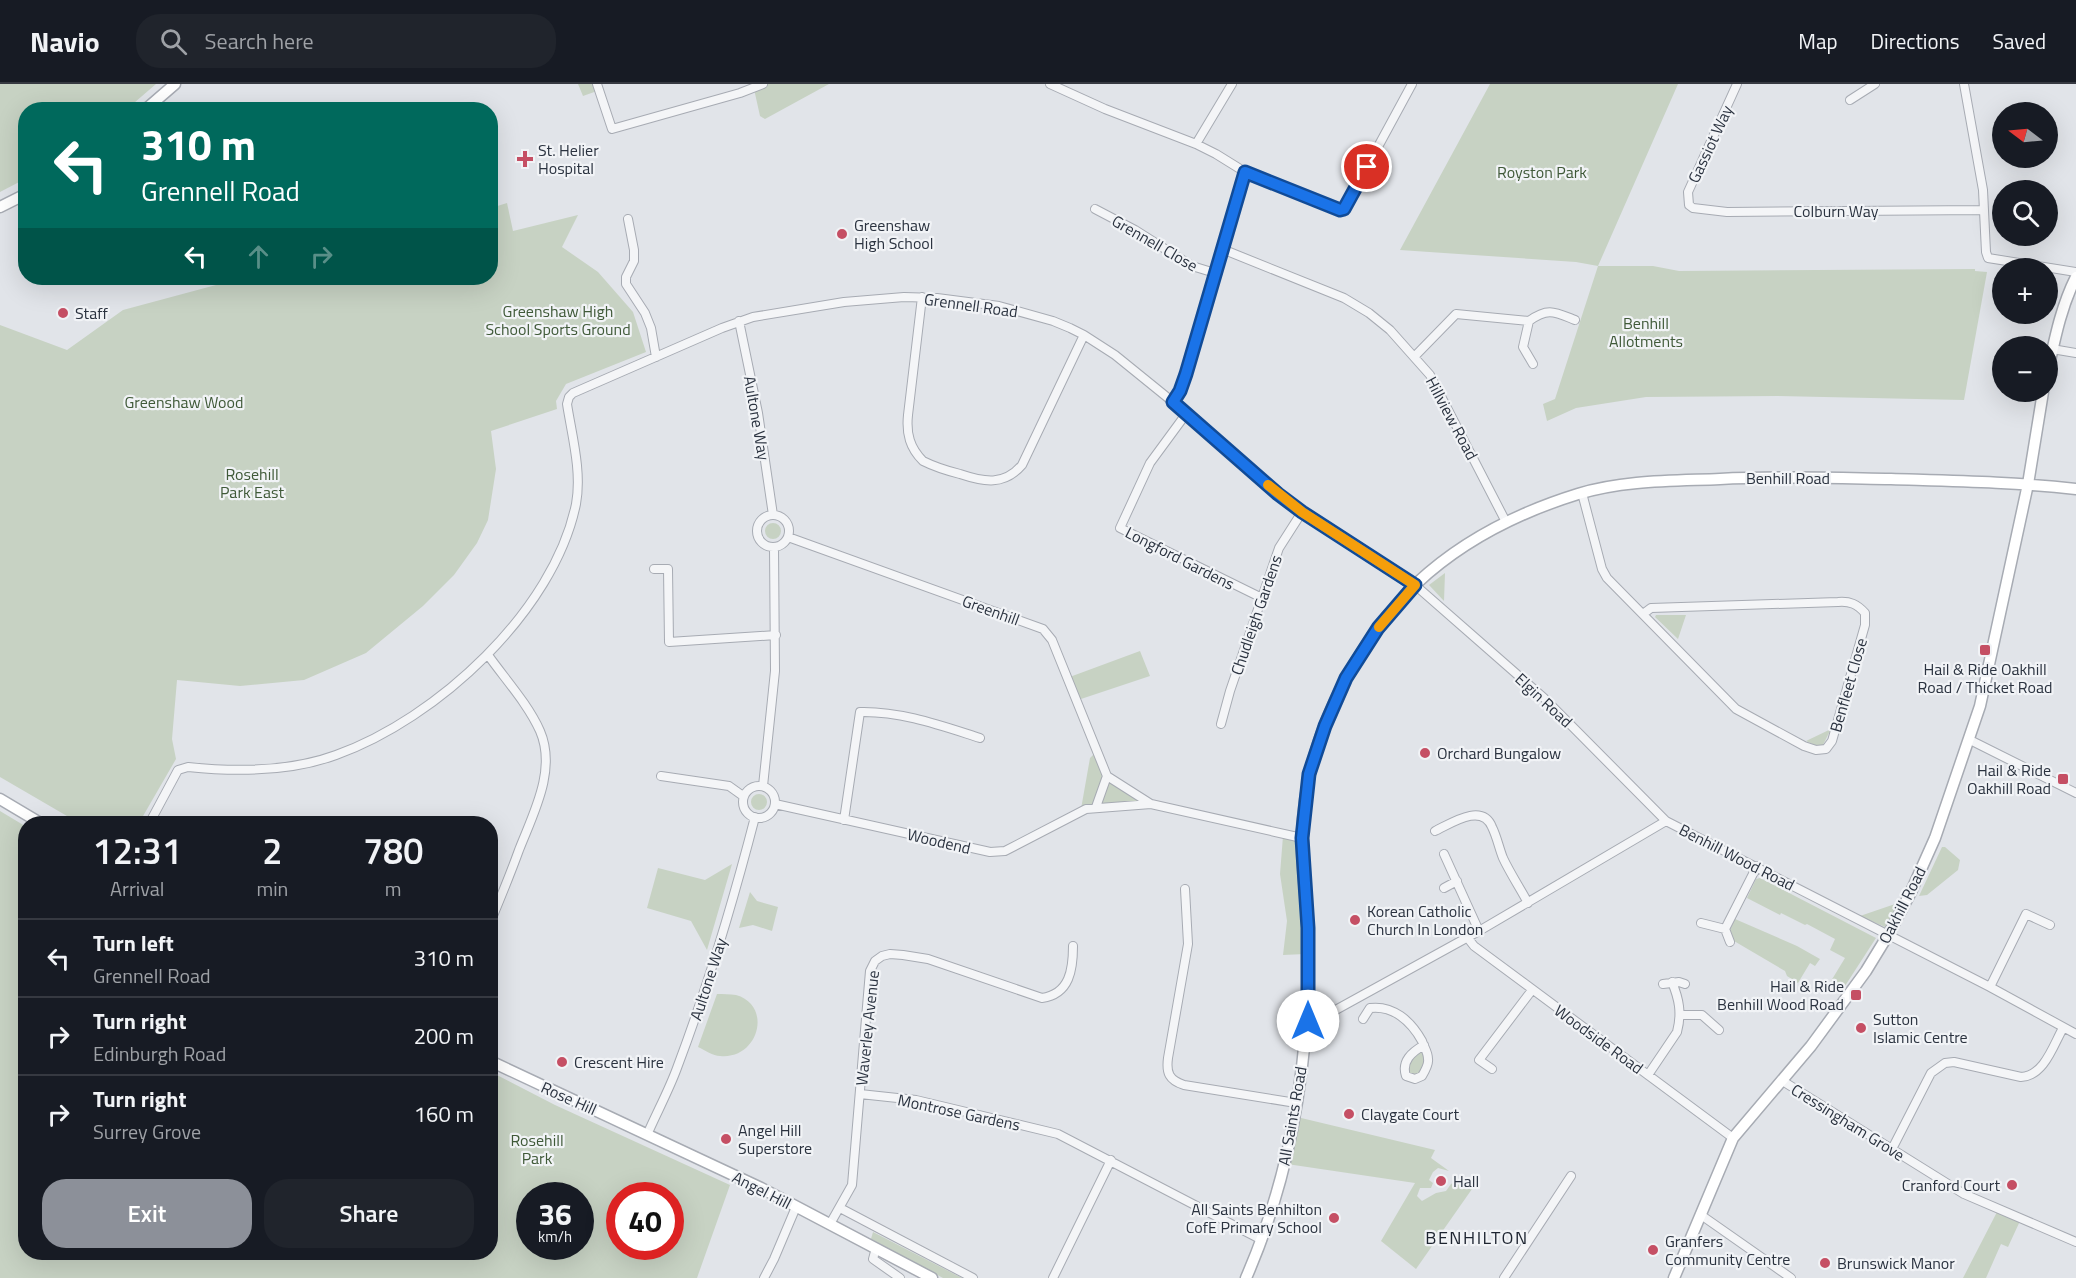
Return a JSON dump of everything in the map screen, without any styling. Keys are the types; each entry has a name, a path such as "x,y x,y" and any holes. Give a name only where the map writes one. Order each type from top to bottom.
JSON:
{"street":[{"path":"154,102 175,84"},
{"path":"597,84 612,129 740,93 763,84"},
{"path":"1050,84 1105,109 1196,144 1245,172 1340,210 1344,209 1412,84"},
{"path":"1196,144 1232,84"},
{"name":"Gassiot Way","path":"1689,205 1688,192 1737,84"},
{"path":"1850,100 1875,84"},
{"path":"1964,84 1983,190 1988,258 2076,272"},
{"path":"1173,402 1180,391 1245,172"},
{"path":"0,207 18,198"},
{"name":"Colburn Way","path":"1689,205 1702,211 1727,212 1984,210"},
{"name":"Grennell Close","path":"1095,210 1136,230 1192,266 1215,273"},
{"path":"628,219 634,261 626,277 626,284 651,328 656,357"},
{"name":"Hillview Road","path":"1222,249 1344,298 1369,313 1390,330 1430,375 1506,522"},
{"path":"2055,336 2064,304 2076,277"},
{"path":"922,297 908,415 909,440 923,462 979,480 989,482 1006,478 1022,465 1084,335"},
{"name":"Grennell Road","path":"488,655 529,605 565,540 576,502 577,471 568,402 573,393 739,321 844,302 922,297 999,306 1053,321 1084,335 1129,366 1173,402 1278,494 1415,585"},
{"path":"1415,356 1456,314 1529,321 1539,314 1551,311 1575,320"},
{"name":"Aultone Way","path":"739,321 758,413 773,515 786,522 788,537"},
{"path":"1529,321 1523,347 1533,364"},
{"path":"2058,350 2076,353"},
{"name":"Oakhill Road","path":"1674,1278 1733,1138 1840,1009 1888,935 1935,838 1980,706 2028,484 2041,402"},
{"name":"Longford Gardens","path":"1186,414 1150,463 1120,528 1262,598"},
{"name":"Benhill Road","path":"1506,522 1582,493 1642,482 1776,476 2028,484 2076,489"},
{"name":"Benfleet Close","path":"1582,493 1602,569 1607,578 1736,709 1804,746 1816,750 1826,749 1832,741 1865,626 1865,613 1859,606 1849,601 1651,608 1643,614"},
{"name":"Chudleigh Gardens","path":"1221,724 1279,548 1302,512"},
{"path":"773,515 763,518 757,526 757,537 764,545 774,548 783,544 788,537"},
{"name":"All Saints Road","path":"1246,1278 1277,1195 1296,1103 1308,1021 1308,928 1302,838 1309,774 1335,700 1362,651 1415,585 1461,549 1506,522"},
{"name":"Greenhill","path":"788,537 1043,629 1052,640 1107,776"},
{"path":"763,786 773,701 776,635 774,548"},
{"path":"654,569 668,569 669,642 776,635"},
{"name":"Elgin Road","path":"1415,585 1544,698 1666,821"},
{"path":"153,816 178,770 188,767 252,770 311,762 335,756 402,723 447,691 488,655 530,714 540,732 545,750 545,771 540,798 498,903"},
{"path":"844,820 860,712 910,718 980,738"},
{"path":"1970,740 2076,793"},
{"path":"661,776 729,786 743,796"},
{"path":"1096,807 1107,776"},
{"name":"Woodend","path":"1107,776 1151,804"},
{"path":"763,786 773,794 775,804 765,816 754,818 743,807 743,796 750,788 763,786"},
{"path":"0,799 29,816"},
{"name":"Woodend","path":"775,804 997,853 1077,813 1096,807 1151,804 1302,838"},
{"path":"1435,831 1467,815 1485,818 1491,824 1503,857 1528,903"},
{"name":"Aultone Way","path":"647,1135 676,1070 706,988 730,911 754,818"},
{"name":"Benhill Wood Road","path":"1308,1021 1332,1012 1479,931 1666,821 1990,987 2076,1034"},
{"path":"1444,854 1479,931"},
{"path":"1730,942 1725,929 1757,866"},
{"path":"1444,888 1457,881"},
{"path":"1185,889 1188,944 1168,1058 1169,1077 1184,1085 1296,1103"},
{"path":"1990,987 2026,914 2050,925"},
{"path":"1701,923 1725,929"},
{"name":"Woodside Road","path":"1467,937 1474,946 1532,990 1733,1138"},
{"name":"Waverley Avenue","path":"830,1224 852,1185 870,970 875,961 890,954 928,959 1042,998 1051,997 1069,981 1073,968 1073,946"},
{"path":"1648,1075 1677,1032 1680,1015 1678,997 1667,983 1685,984"},
{"path":"1492,1069 1479,1060 1532,990"},
{"path":"1362,995 1370,1008"},
{"path":"1362,1019 1370,1008 1380,1006 1407,1020 1424,1046"},
{"path":"1680,1015 1702,1015 1719,1030"},
{"path":"1892,1149 1932,1073 1939,1066 1954,1062 2028,1077 2042,1067 2063,1028"},
{"name":"Rose Hill","path":"498,1065 647,1135"},
{"name":"Cressingham Grove","path":"1781,1080 1964,1194 2076,1242"},
{"name":"Montrose Gardens","path":"860,1094 916,1100 1058,1134 1262,1240"},
{"name":"Angel Hill","path":"647,1135 830,1224 932,1278"},
{"path":"1053,1278 1111,1160"},
{"path":"1504,1278 1571,1176"},
{"path":"764,1278 796,1207"},
{"path":"840,1208 973,1278"},
{"path":"1701,1215 1791,1278"},
{"path":"876,1248 873,1259 900,1278"}],"green space":[{"path":"0,84 156,84 135,102 18,102 18,183 0,192"},
{"path":"578,84 595,84 597,91 583,96"},
{"path":"768,84 829,84 765,119 760,116 754,89"},
{"name":"Royston Park","path":"1490,84 1678,84 1598,266 1576,262 1400,250"},
{"name":"Rosehill Park East","path":"507,203 513,231 578,215 562,247 598,272 633,312 646,352 566,384 556,401 557,409 491,431 496,469 488,520 477,543 454,575 423,606 366,653 304,680 240,686 177,680 172,739 176,759 143,816 67,816 0,777 0,325 67,350 123,310 216,285 498,285 498,206"},
{"name":"Benhill Allotments","path":"1598,266 1653,266 1679,271 1975,269 1975,271 1987,272 1964,400 1777,396 1646,397 1576,408 1547,421 1543,404 1555,399"},
{"path":"770,523 776,523 781,531 779,537 770,539 765,534 765,528"},
{"path":"1445,573 1444,601 1429,585"},
{"path":"1656,615 1686,615 1678,639 1655,617"},
{"path":"1140,651 1150,676 1075,701 1067,678"},
{"path":"1831,729 1823,745 1817,746 1806,741"},
{"path":"1095,753 1104,777 1144,802 1102,804 1081,809 1090,758"},
{"path":"759,794 767,802 759,810 751,802"},
{"name":"Rosehill Park","path":"0,811 18,822 18,1260 498,1260 498,1076 555,1105 730,1185 697,1278 0,1278"},
{"path":"1283,836 1300,840 1305,954 1283,955 1287,921 1280,874"},
{"path":"1942,847 1960,860 1958,870 1927,895 1919,896"},
{"path":"732,864 707,950 691,921 647,908 658,868 705,880"},
{"path":"1760,878 1876,938 1843,989 1831,981 1845,958 1830,950 1835,939 1747,898 1756,879"},
{"path":"750,892 757,901 778,907 772,931 753,925 739,928"},
{"path":"1898,903 1885,927 1860,916"},
{"path":"1735,919 1797,946 1820,959 1815,966 1810,963 1798,983 1787,976 1785,971 1734,941 1730,930"},
{"path":"717,994 736,995 748,1001 755,1009 756,1031 752,1041 744,1050 733,1055 717,1056 698,1047"},
{"path":"1423,1050 1426,1061 1420,1074 1414,1076 1409,1074 1407,1070 1411,1057"},
{"path":"1297,1117 1435,1150 1431,1158 1449,1171 1438,1168 1433,1172 1429,1180 1433,1183 1431,1188 1420,1188 1417,1196 1422,1201 1436,1193 1446,1191 1451,1184 1460,1179 1472,1189 1416,1269 1381,1241 1415,1183 1287,1164"},
{"path":"1997,1212 2020,1221 2008,1247 2001,1244 1986,1278 1963,1278"},
{"path":"873,1232 962,1278 943,1278 871,1239"}],"slow traffic":[{"path":"1268,485 1302,512 1415,585 1379,627"}],"place":[{"name":"St. Helier Hospital","path":"525,159"},
{"name":"Greenshaw High School","path":"842,234"},
{"name":"Staff","path":"63,313"},
{"name":"Hail & Ride Oakhill Road / Thicket Road","path":"1985,650"},
{"name":"Orchard Bungalow","path":"1425,753"},
{"name":"Hail & Ride Oakhill Road","path":"2063,779"},
{"name":"Korean Catholic Church In London","path":"1355,920"},
{"name":"Hail & Ride Benhill Wood Road","path":"1856,995"},
{"name":"Sutton Islamic Centre","path":"1861,1028"},
{"name":"Crescent Hire","path":"562,1062"},
{"name":"Claygate Court","path":"1349,1114"},
{"name":"Angel Hill Superstore","path":"726,1139"},
{"name":"Hall","path":"1441,1181"},
{"name":"Cranford Court","path":"2012,1185"},
{"name":"All Saints Benhilton CofE Primary School","path":"1334,1218"},
{"name":"Granfers Community Centre","path":"1653,1250"},
{"name":"Brunswick Manor","path":"1825,1263"}],"district":[{"name":"BENHILTON","path":"1477,1238"}],"route":[{"path":"1308,1021 1308,928 1302,838 1309,774 1335,700 1346,678 1378,628 1415,585 1278,494 1173,402 1178,396 1186,374 1245,172 1340,210 1344,209 1367,167"}],"park label":[{"name":"Greenshaw High School Sports Ground","path":"558,320"},
{"name":"Greenshaw Wood","path":"184,402"}]}
